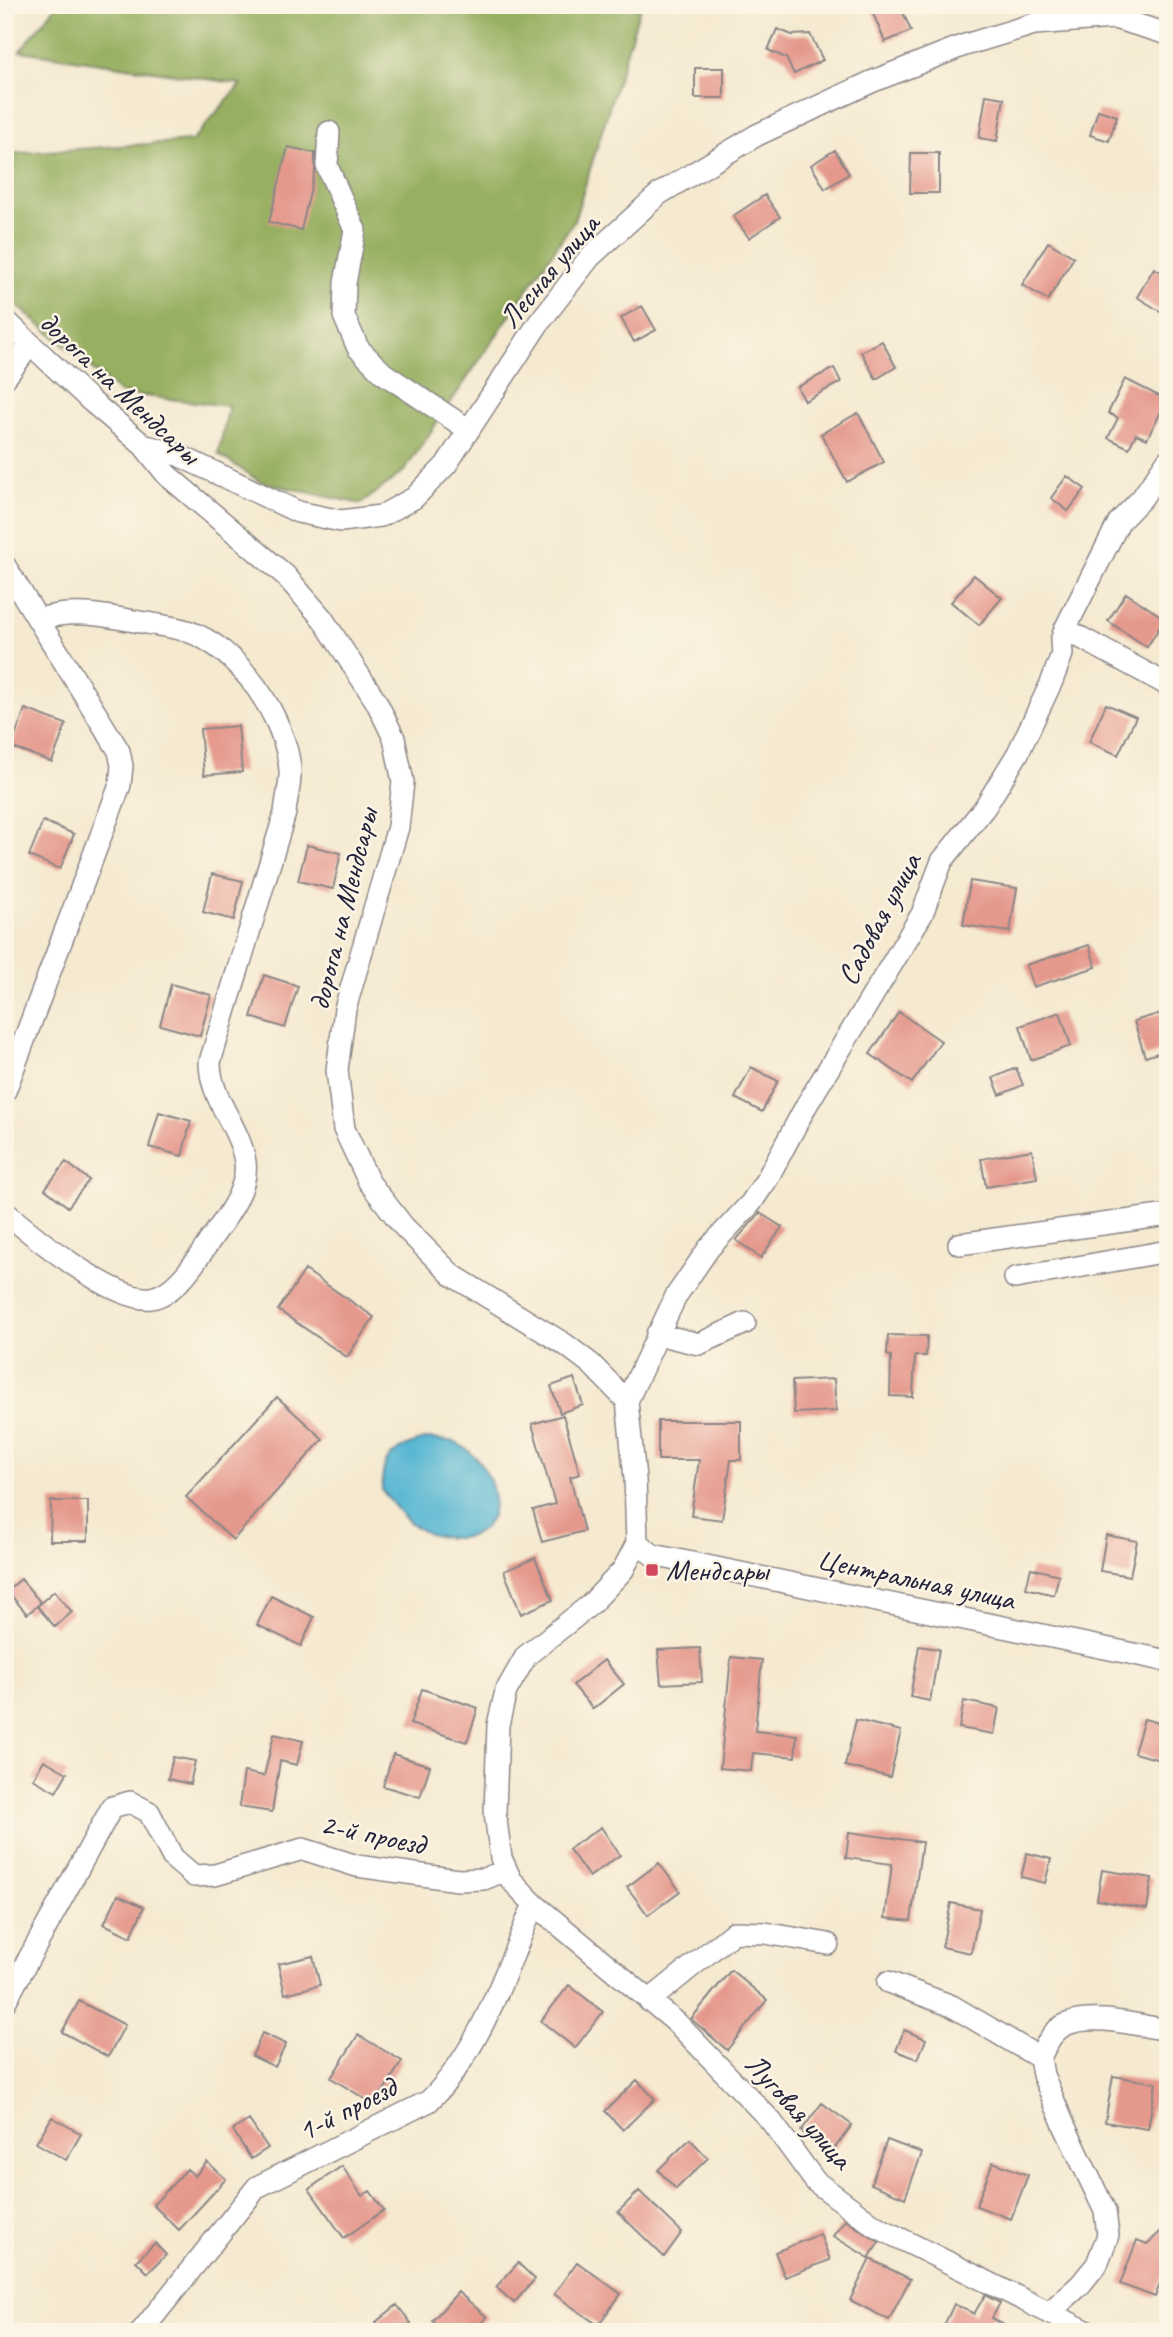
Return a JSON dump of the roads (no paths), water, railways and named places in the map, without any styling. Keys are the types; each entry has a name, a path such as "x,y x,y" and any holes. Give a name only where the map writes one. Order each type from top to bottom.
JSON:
{"street":[{"name":"Лесная улица","path":"143,445 176,454 298,512 341,521 381,516 414,498 446,465 538,324 590,257 659,194 757,135 871,82 1031,15 1118,11 1168,34"},
{"path":"329,132 327,166 355,230 345,283 344,316 358,348 383,373 469,430"},
{"name":"дорога на Мендсары","path":"5,320 143,445 167,475 285,575 322,618 376,701 394,738 403,782 398,827 345,1009 337,1070 344,1129 369,1182 404,1227 452,1275 566,1345 591,1364 627,1401"},
{"path":"5,378 30,345"},
{"name":"Садовая улица","path":"627,1401 676,1296 709,1248 751,1203 767,1179 806,1106 922,914 942,862 985,807 1018,753 1052,681 1062,654 1061,641 1065,629 1119,522 1142,498 1168,460"},
{"path":"5,566 119,751 122,766 120,785 5,1091"},
{"path":"5,1212 43,1244 116,1289 136,1297 152,1298 169,1289 189,1270 230,1213 243,1180 245,1162 217,1099 210,1077 210,1062 285,813 290,771 279,724 251,680 220,649 188,631 120,618 63,612 40,620"},
{"path":"1065,629 1168,685"},
{"path":"959,1244 1168,1215"},
{"path":"1015,1278 1168,1251"},
{"path":"657,1334 699,1344 745,1323"},
{"path":"506,1870 501,1858 495,1813 498,1725 506,1692 526,1656 591,1604 645,1549 627,1401"},
{"name":"Центральная улица","path":"645,1549 1168,1661"},
{"name":"2-й проезд","path":"5,2002 112,1807 130,1802 149,1812 173,1858 194,1875 215,1875 303,1849 357,1866 458,1881 484,1879 506,1870"},
{"name":"Луговая улица","path":"506,1870 518,1889 534,1904 677,2024 744,2091 771,2121 815,2181 875,2226 1051,2311 1088,2332"},
{"name":"1-й проезд","path":"141,2332 257,2188 429,2101 450,2081 471,2048 534,1904"},
{"path":"649,2001 734,1932 765,1933 828,1944"},
{"path":"888,1982 952,2006 1040,2058"},
{"path":"1051,2311 1080,2285 1097,2264 1108,2235 1105,2211 1043,2075 1040,2058 1051,2036 1066,2024 1092,2021 1168,2030"}],"water":[{"path":"424,1439 456,1443 470,1452 490,1481 494,1497 493,1513 486,1525 474,1534 451,1538 423,1531 403,1516 382,1490 384,1468 391,1455"}],"place":[{"name":"Мендсары","path":"652,1570"}]}
